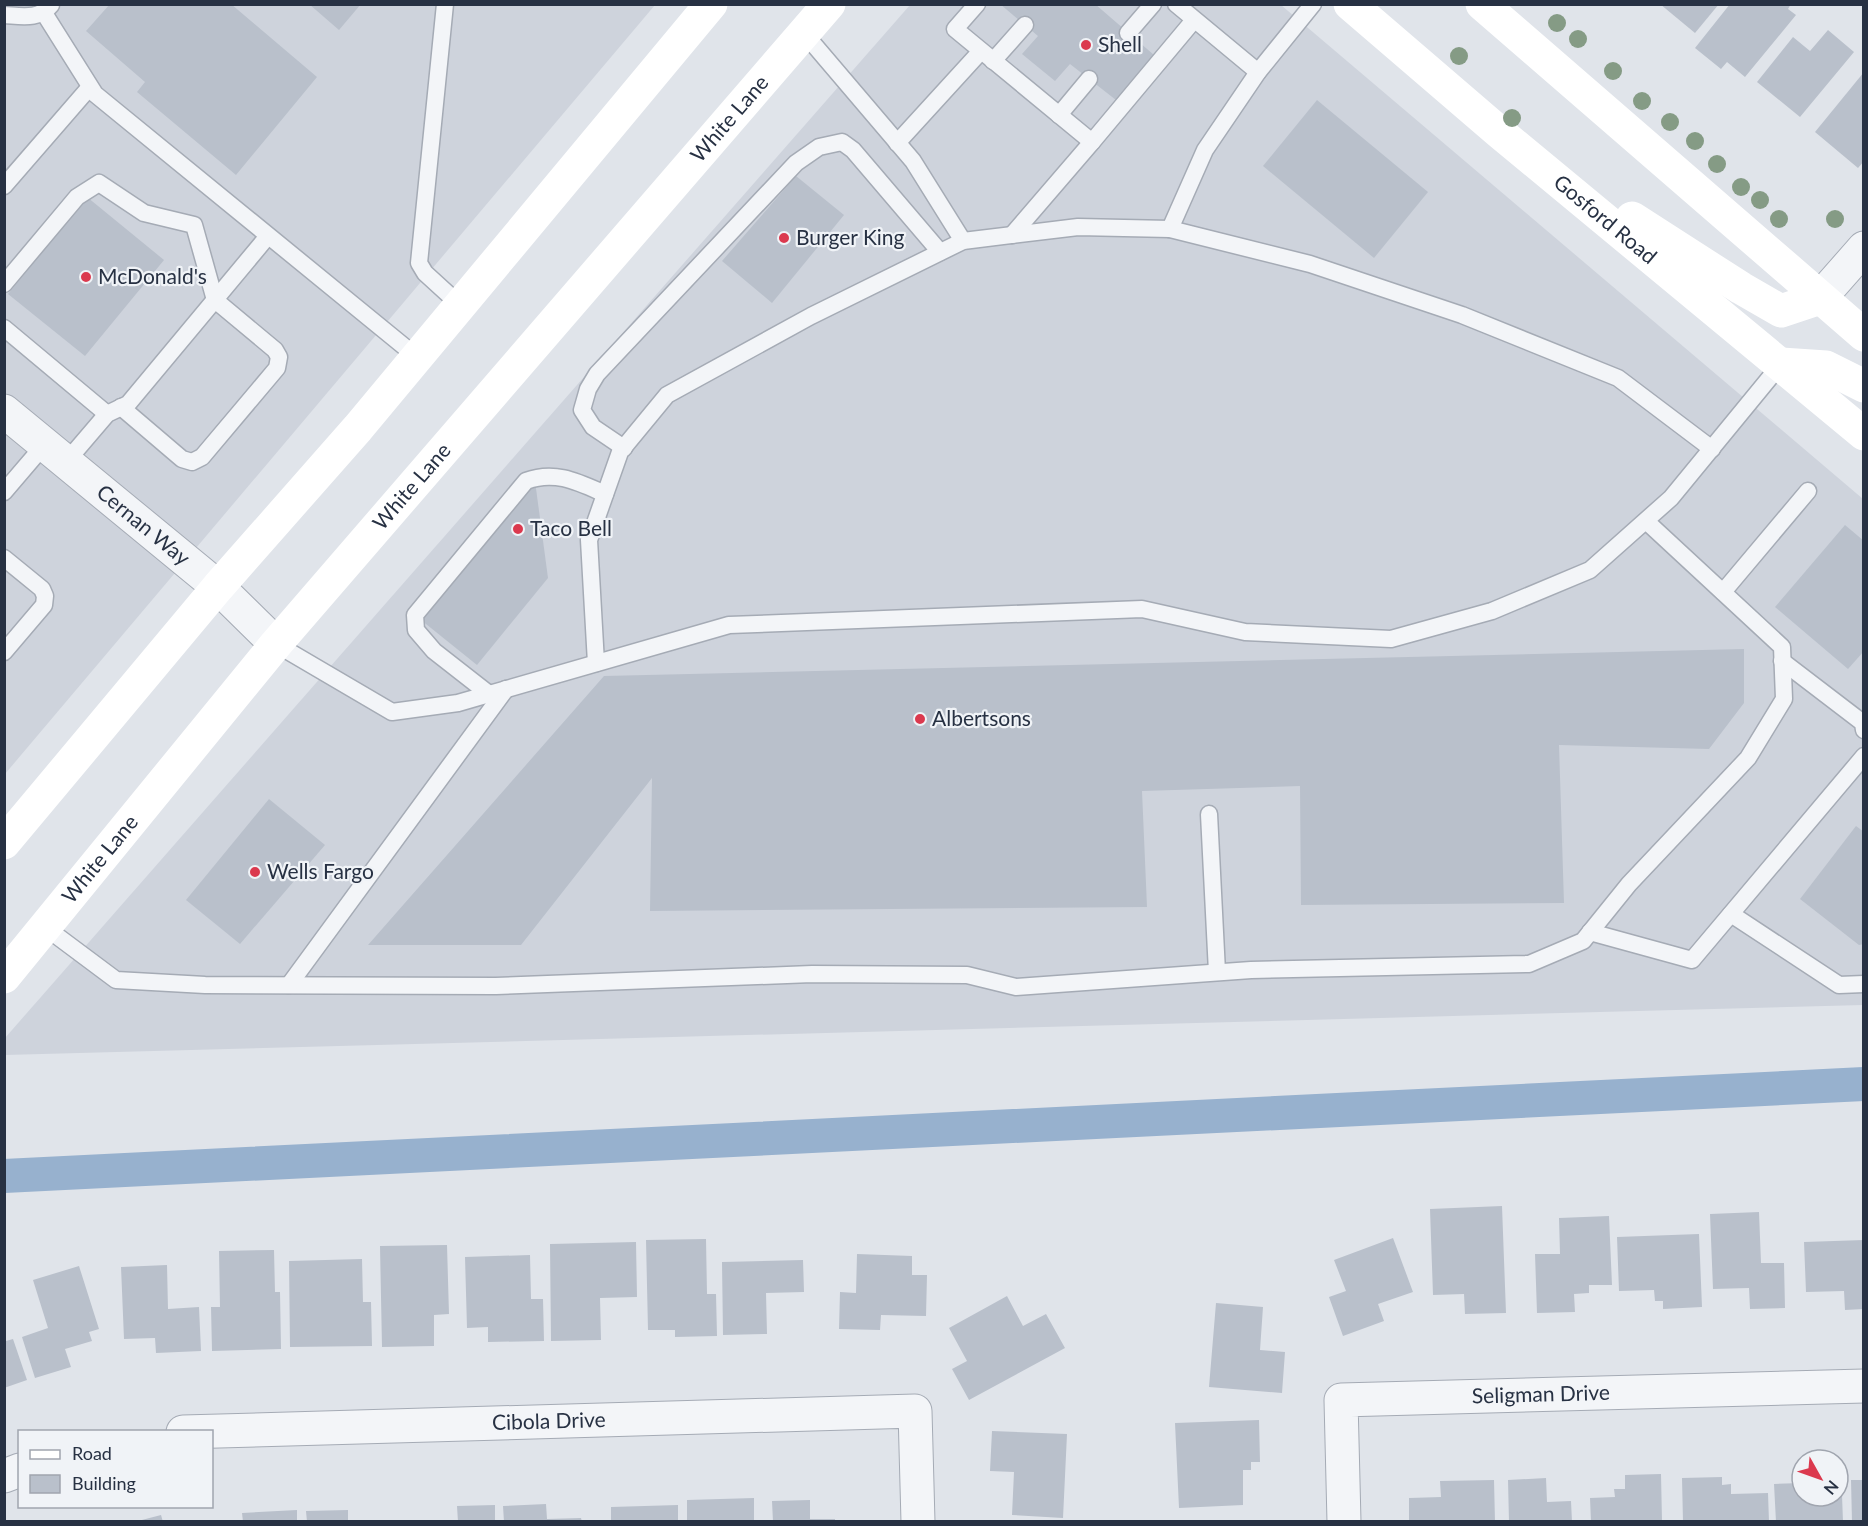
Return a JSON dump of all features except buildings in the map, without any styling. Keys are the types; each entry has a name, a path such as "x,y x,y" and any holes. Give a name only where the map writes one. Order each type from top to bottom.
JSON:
{"main road":[{"path":"4,843 218,587 417,357 711,4"},
{"name":"White Lane","path":"4,977 276,644 829,4"},
{"name":"Gosford Road","path":"1350,4 1499,132 1863,434"},
{"path":"1482,4 1863,335"},
{"path":"1499,132 1731,282 1781,311 1820,298"},
{"path":"1781,364 1826,367 1863,386"}],"street":[{"path":"1820,298 1863,248"},
{"name":"Cernan Way","path":"4,411 218,587 276,644"},
{"name":"Seligman Drive","path":"1344,1521 1341,1400 1863,1386"},
{"name":"Cibola Drive","path":"213,1430 915,1412 918,1521"}],"lane":[{"path":"445,4 420,263 425,273 460,305"},
{"path":"977,4 955,29 1092,142"},
{"path":"1128,33 1153,4"},
{"path":"1170,229 1205,150 1258,72 1313,4"},
{"path":"4,15 27,17 48,9 89,88 417,357"},
{"path":"1012,235 1092,142 1184,10 1258,72"},
{"path":"897,143 987,56 1025,25"},
{"path":"804,33 913,161 963,241"},
{"path":"1059,115 1089,79"},
{"path":"4,186 89,88"},
{"path":"624,448 593,427 582,410 588,388 597,374 796,163 819,147 842,142 853,150 940,252"},
{"path":"4,284 77,197 99,183 144,213 194,225 215,300 275,350 279,357 277,368 202,457 192,462 182,459 4,328"},
{"path":"596,663 589,540 624,448 667,395 811,316 963,241 1078,227 1170,229 1310,264 1472,319 1618,378 1712,449"},
{"path":"4,492 114,410 128,404 268,236"},
{"path":"276,644 392,712 458,703 729,625 1142,609 1245,632 1392,639 1492,611 1590,570 1671,498 1781,364"},
{"path":"489,694 434,651 416,630 415,615 526,481 541,475 566,477 605,494"},
{"path":"1723,592 1808,491"},
{"path":"45,927 116,980 205,986 496,986 812,974 967,975 1016,987 1217,972 1410,965 1529,964 1583,941 1629,884 1748,758 1784,699 1782,647 1646,521"},
{"path":"4,558 42,589 45,596 45,605 4,652"},
{"path":"1782,661 1863,723 1863,730"},
{"path":"289,985 506,689"},
{"path":"1590,932 1692,960 1863,756"},
{"path":"1209,814 1217,972"},
{"path":"1731,914 1839,985 1863,984"}],"shaded area":[{"path":"5,5 655,5 5,774"},
{"path":"910,5 1281,5 1863,499 1863,1005 5,1055 5,1038"}],"waterway":[{"path":"4,1176 1864,1084"}],"place":[{"name":"Shell","path":"1086,45"},
{"name":"Burger King","path":"784,238"},
{"name":"McDonald's","path":"86,277"},
{"name":"Taco Bell","path":"518,529"},
{"name":"Albertsons","path":"920,719"},
{"name":"Wells Fargo","path":"255,872"}]}
